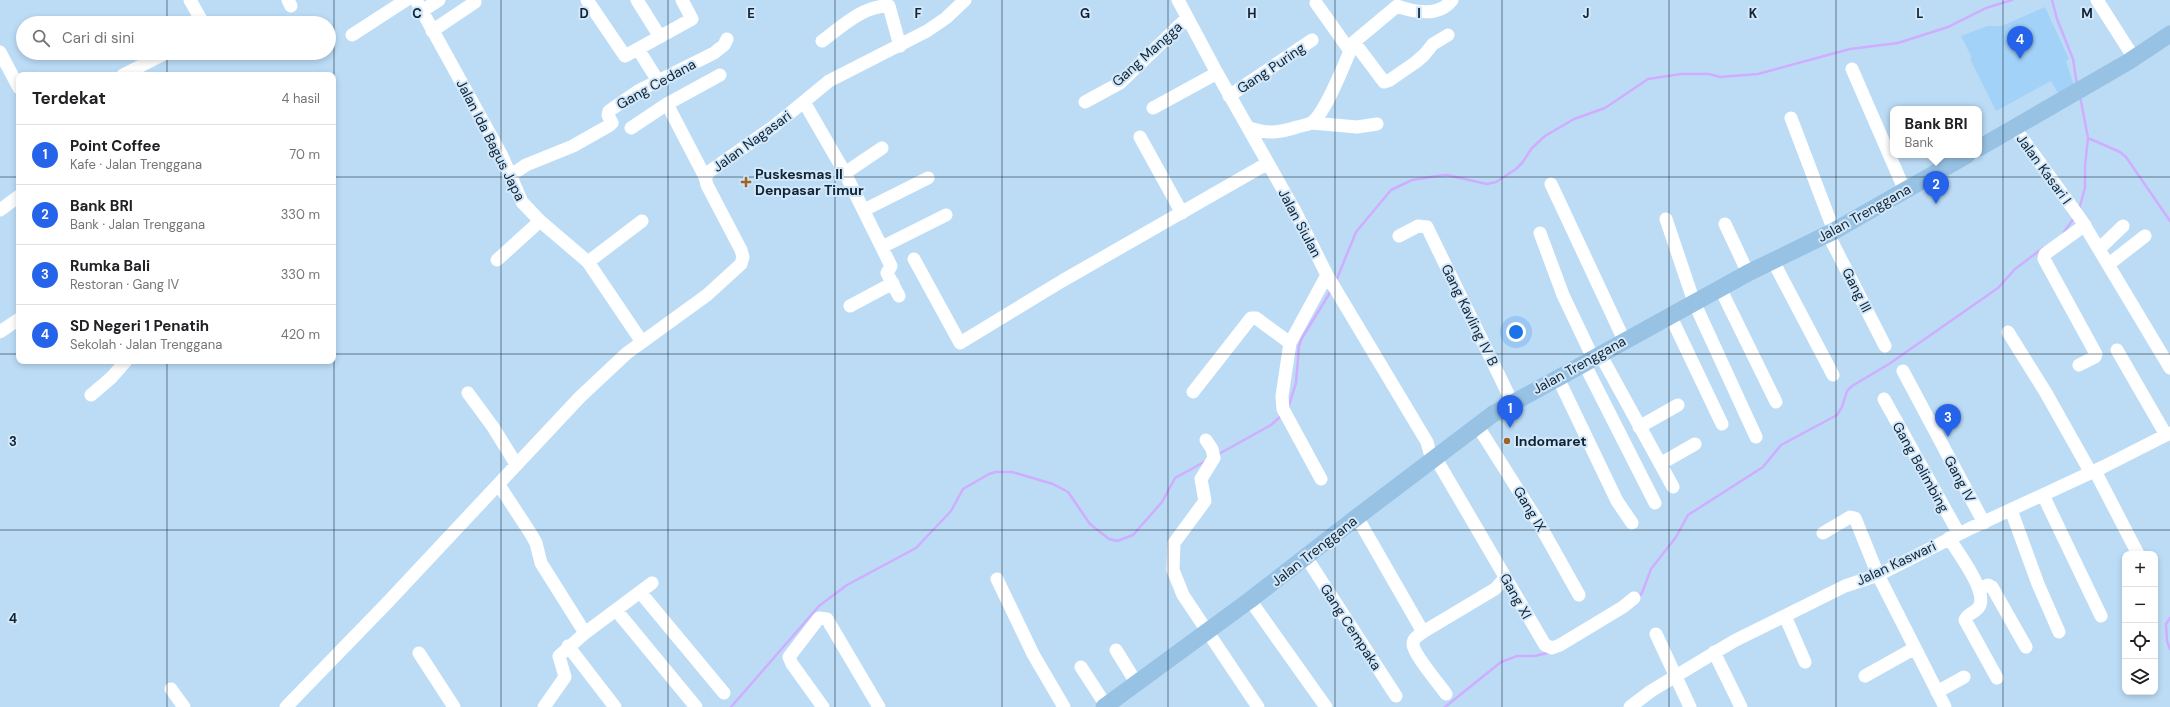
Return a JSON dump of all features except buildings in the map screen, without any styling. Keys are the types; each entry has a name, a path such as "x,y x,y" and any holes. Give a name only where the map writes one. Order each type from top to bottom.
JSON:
{"main road":[{"path":"1982,146 2134,58 2170,34"},
{"name":"Jalan Trenggana","path":"1106,706 1250,600 1477,425 1512,402 1748,273 1831,232 1962,158"}],"street":[{"path":"190,0 199,16"},
{"path":"352,36 406,0"},
{"path":"419,6 439,0"},
{"path":"587,0 625,56 692,19 682,0"},
{"path":"637,0 660,37"},
{"name":"Jalan Nagasari","path":"642,342 707,295 742,261 741,250 707,185 706,177 710,171 773,127 824,85 900,46 939,23 965,0"},
{"name":"Jalan Siulan","path":"1178,0 1217,73 1295,211 1327,275 1436,457"},
{"path":"1312,123 1341,75 1352,47 1398,3 1413,12 1423,13 1443,7 1452,0"},
{"path":"2097,0 2134,58"},
{"path":"432,31 475,2"},
{"path":"822,41 842,26 868,10 879,5 890,3 900,46"},
{"path":"1316,3 1352,47 1384,82 1416,62 1433,44 1448,35"},
{"name":"Jalan Ida Bagus Japa","path":"419,6 481,116 511,175 522,202 540,221 588,262 642,342"},
{"name":"Gang Mangga","path":"1085,102 1120,83 1187,18"},
{"name":"Gang Cedana","path":"511,175 530,163 573,146 610,125 612,123 608,115 609,111 658,81 714,53 724,45 727,38"},
{"name":"Gang Puring","path":"1230,96 1312,40"},
{"path":"638,49 658,81"},
{"path":"0,52 16,82"},
{"path":"129,72 152,60"},
{"path":"1852,69 1890,156"},
{"path":"1153,108 1217,73"},
{"path":"631,128 667,104 720,75"},
{"path":"804,102 845,173 882,246 891,266 887,273 899,296"},
{"path":"667,104 706,177"},
{"name":"Gang III","path":"1791,118 1831,232 1885,346"},
{"path":"1251,132 1279,132 1312,123 1357,127 1377,124"},
{"name":"Jalan Kasari I","path":"2014,127 2084,223 2170,368"},
{"path":"1140,137 1182,213"},
{"path":"845,173 882,148"},
{"path":"1891,158 1905,191"},
{"path":"914,259 960,344 1062,281 1182,213 1266,159"},
{"path":"864,210 928,178"},
{"path":"1551,184 1624,340"},
{"path":"0,210 16,198"},
{"path":"882,246 946,215"},
{"path":"1666,219 1694,302 1756,437"},
{"path":"497,260 540,221"},
{"path":"588,262 642,221"},
{"path":"2079,365 2095,357 2096,354 2044,259 2046,254 2084,223"},
{"path":"1725,224 1748,273"},
{"name":"Gang Kavling IV B","path":"1399,236 1418,226 1427,227 1512,402"},
{"path":"2100,248 2123,226"},
{"path":"1540,234 1563,295 1655,503"},
{"path":"2109,264 2145,236"},
{"path":"1773,261 1833,375"},
{"path":"1321,479 1288,420 1282,396 1290,343 1321,290 1327,275"},
{"path":"850,306 893,283"},
{"path":"1720,288 1776,402"},
{"path":"1670,315 1722,424"},
{"path":"1193,392 1251,318 1256,318 1290,343"},
{"path":"0,332 16,321"},
{"path":"2008,332 2093,472 2136,551"},
{"path":"288,706 499,485 516,464 580,397 627,353 642,342"},
{"path":"2117,350 2168,434"},
{"path":"1592,358 1639,427 1673,487"},
{"path":"91,395 111,378 123,364"},
{"name":"Gang IV","path":"1903,371 1984,523"},
{"path":"1558,378 1601,468 1632,523"},
{"path":"468,393 493,427 516,464"},
{"name":"Gang Belimbing","path":"1884,399 1954,536 1979,589"},
{"path":"1639,427 1678,405"},
{"name":"Gang IX","path":"1477,425 1537,520 1579,595"},
{"name":"Jalan Kaswari","path":"1630,707 1651,691 1714,652 1845,586 1878,574 1954,536 2093,472 2168,434"},
{"path":"1206,440 1212,449 1214,458 1201,479 1205,501 1176,539 1172,561 1176,580 1207,631 1258,707"},
{"path":"1660,464 1695,444"},
{"name":"Gang XI","path":"1436,457 1492,551 1505,578 1545,645 1552,648 1566,642 1623,607 1634,598"},
{"path":"499,485 531,534 536,543 541,563 585,633"},
{"path":"2043,494 2101,616"},
{"path":"2011,510 2038,584 2059,632"},
{"path":"1356,517 1423,632"},
{"path":"1823,533 1850,517 1853,517 1878,574 1945,707"},
{"name":"Gang Cempaka","path":"1306,557 1396,696"},
{"path":"1446,694 1414,648 1414,639 1423,632 1495,589 1505,578"},
{"path":"997,579 1033,654 1064,707"},
{"path":"544,707 565,677 559,656 568,646 652,583"},
{"path":"1997,678 1965,620 1968,615 1980,606 1979,589 1988,585 1992,587 2026,647"},
{"path":"640,592 724,693"},
{"path":"1250,600 1326,707"},
{"path":"616,610 696,707"},
{"path":"1785,616 1805,662"},
{"path":"823,707 792,664 790,657 819,618 827,619 879,707"},
{"path":"1656,634 1690,707"},
{"path":"568,646 615,707"},
{"path":"1865,676 1915,648"},
{"path":"1116,650 1137,684"},
{"path":"1714,652 1741,707"},
{"path":"420,653 454,707"},
{"path":"1080,667 1106,706"},
{"path":"1937,692 1964,677"},
{"path":"171,689 184,707"}],"shaded area":[{"path":"2045,7 2069,59 2066,61 2074,85 2058,93 2051,81 1996,111 1970,59 1972,58 1961,36 1987,26 2002,26"}],"waterway":[{"path":"1336,281 1356,232 1391,190 1412,180 1447,175 1487,184 1496,182 1516,169 1532,148 1545,136 1574,119 1605,108 1648,79 1681,74 1709,74 1720,77 1758,74 1850,49 1898,43 1948,27 1986,8 2012,0"},
{"path":"2052,0 2057,19 2073,59 2077,85"},
{"path":"2079,209 2085,188 2085,166 2088,138 2080,96"},
{"path":"2088,138 2120,152 2126,157 2170,221"},
{"path":"2064,232 2074,218"},
{"path":"1637,598 1642,593 1651,569 1676,537 1688,515 1763,467 1781,445 1837,415 1842,407 1847,391 1852,386 1889,364 1998,288 2015,269 2043,248"},
{"path":"1288,408 1296,383 1299,346 1302,338 1331,291"},
{"path":"1217,455 1271,425 1281,416"},
{"path":"731,707 819,606 847,585 916,548 951,511 963,489 989,474 996,472 1012,472 1053,484 1068,492 1090,524 1109,539 1117,541 1133,535 1162,502 1175,478 1206,461"},
{"path":"2170,618 2166,624 2167,641 2170,649"},
{"path":"1445,707 1501,662 1517,656 1535,656 1551,652"}],"place":[{"name":"SD Negeri 1 Penatih","path":"2020,59"},
{"name":"Puskesmas II Denpasar Timur","path":"746,182"},
{"name":"Bank BRI","path":"1936,204"},
{"name":"Point Coffee","path":"1510,428"},
{"name":"Rumka Bali","path":"1948,437"},
{"name":"Indomaret","path":"1507,441"}]}
